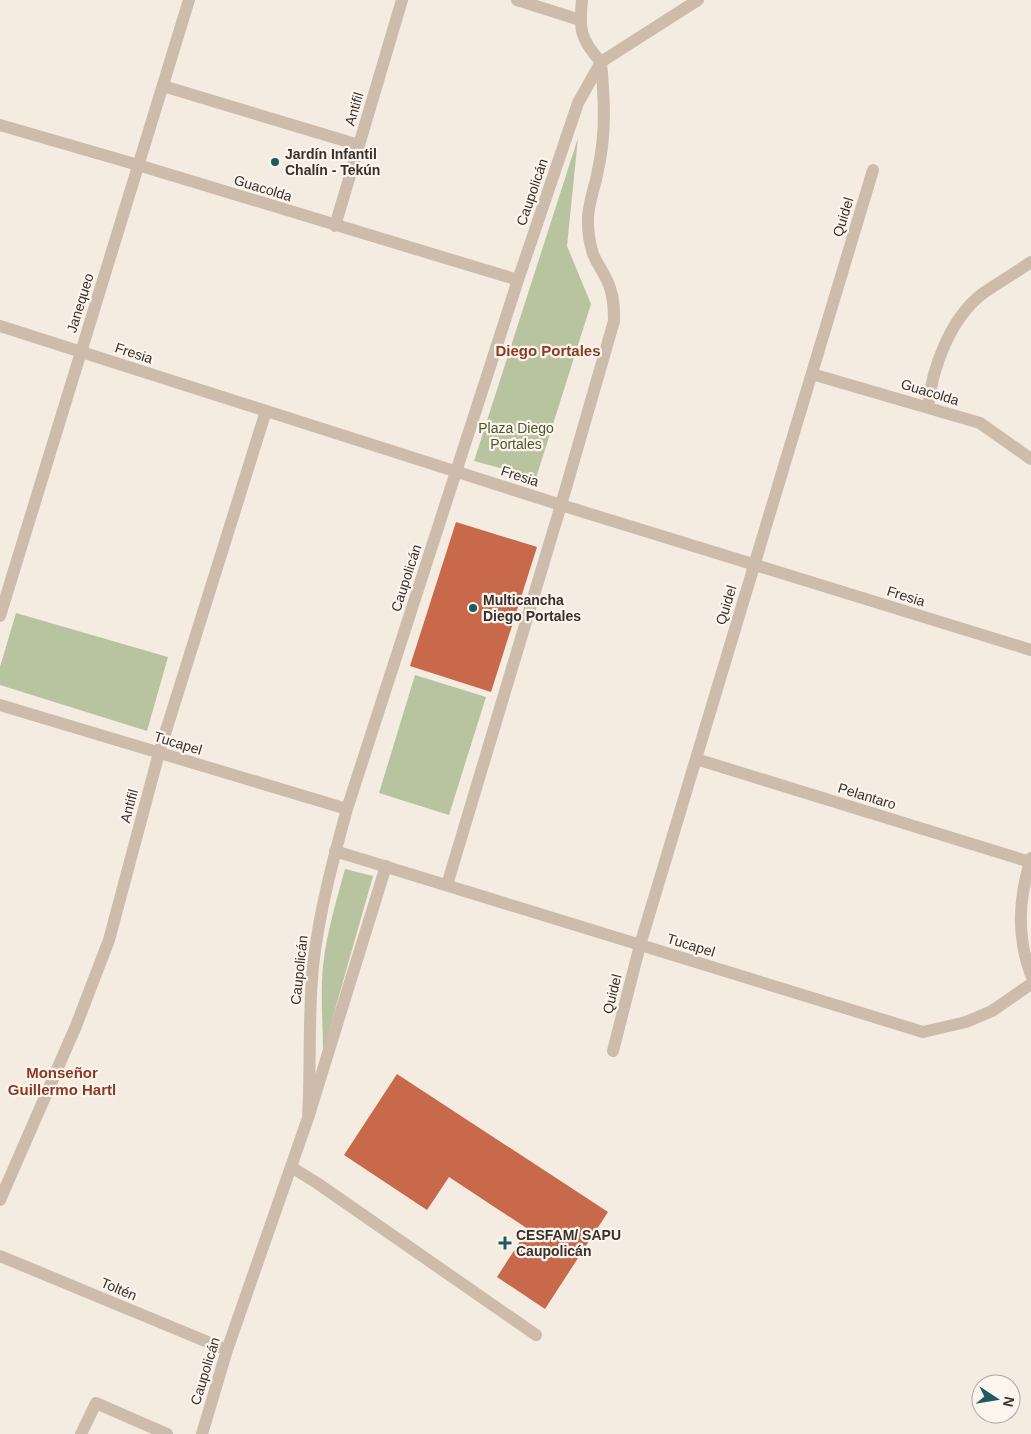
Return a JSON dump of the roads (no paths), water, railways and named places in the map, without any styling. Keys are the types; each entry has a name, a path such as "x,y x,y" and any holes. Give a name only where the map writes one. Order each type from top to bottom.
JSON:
{"street":[{"name":"Janequeo","path":"0,616 189,0"},
{"name":"Antifil","path":"336,226 402,0"},
{"path":"517,0 580,20"},
{"path":"447,885 614,321 611,289 593,254 589,240 589,204 595,186 600,158 604,96 601,62 585,41 580,20 582,0"},
{"name":"Caupolicán","path":"308,1118 310,1093 309,1018 313,966 320,918 335,850 518,280 578,102 601,62 698,0"},
{"path":"163,86 359,145"},
{"name":"Guacolda","path":"0,125 518,280"},
{"name":"Quidel","path":"613,1050 640,945 873,170"},
{"path":"928,407 936,363 957,324 981,295 1031,262"},
{"name":"Fresia","path":"0,326 561,505 1031,650"},
{"name":"Guacolda","path":"812,374 980,423 1031,459"},
{"name":"Antifil","path":"0,1200 76,1026 109,940 159,753 266,411"},
{"name":"Tucapel","path":"0,705 347,809"},
{"name":"Pelantaro","path":"696,759 1030,860"},
{"name":"Tucapel","path":"335,850 923,1032 966,1022 992,1010 1031,984"},
{"path":"1030,860 1020,906 1020,928 1023,947 1031,974"},
{"name":"Caupolicán","path":"202,1434 227,1350 308,1118 386,866"},
{"path":"291,1167 317,1183 536,1335"},
{"name":"Toltén","path":"0,1256 227,1350"},
{"path":"81,1434 96,1403 167,1434"}],"place":[{"name":"Jardín Infantil Chalín - Tekún","path":"275,162"},
{"name":"Multicancha Diego Portales","path":"473,608"},
{"name":"CESFAM/ SAPU Caupolicán","path":"505,1243"}],"district":[{"name":"Diego Portales","path":"548,351"},
{"name":"Monseñor Guillermo Hartl","path":"62,1082"}],"park label":[{"name":"Plaza Diego Portales","path":"516,436"}]}
